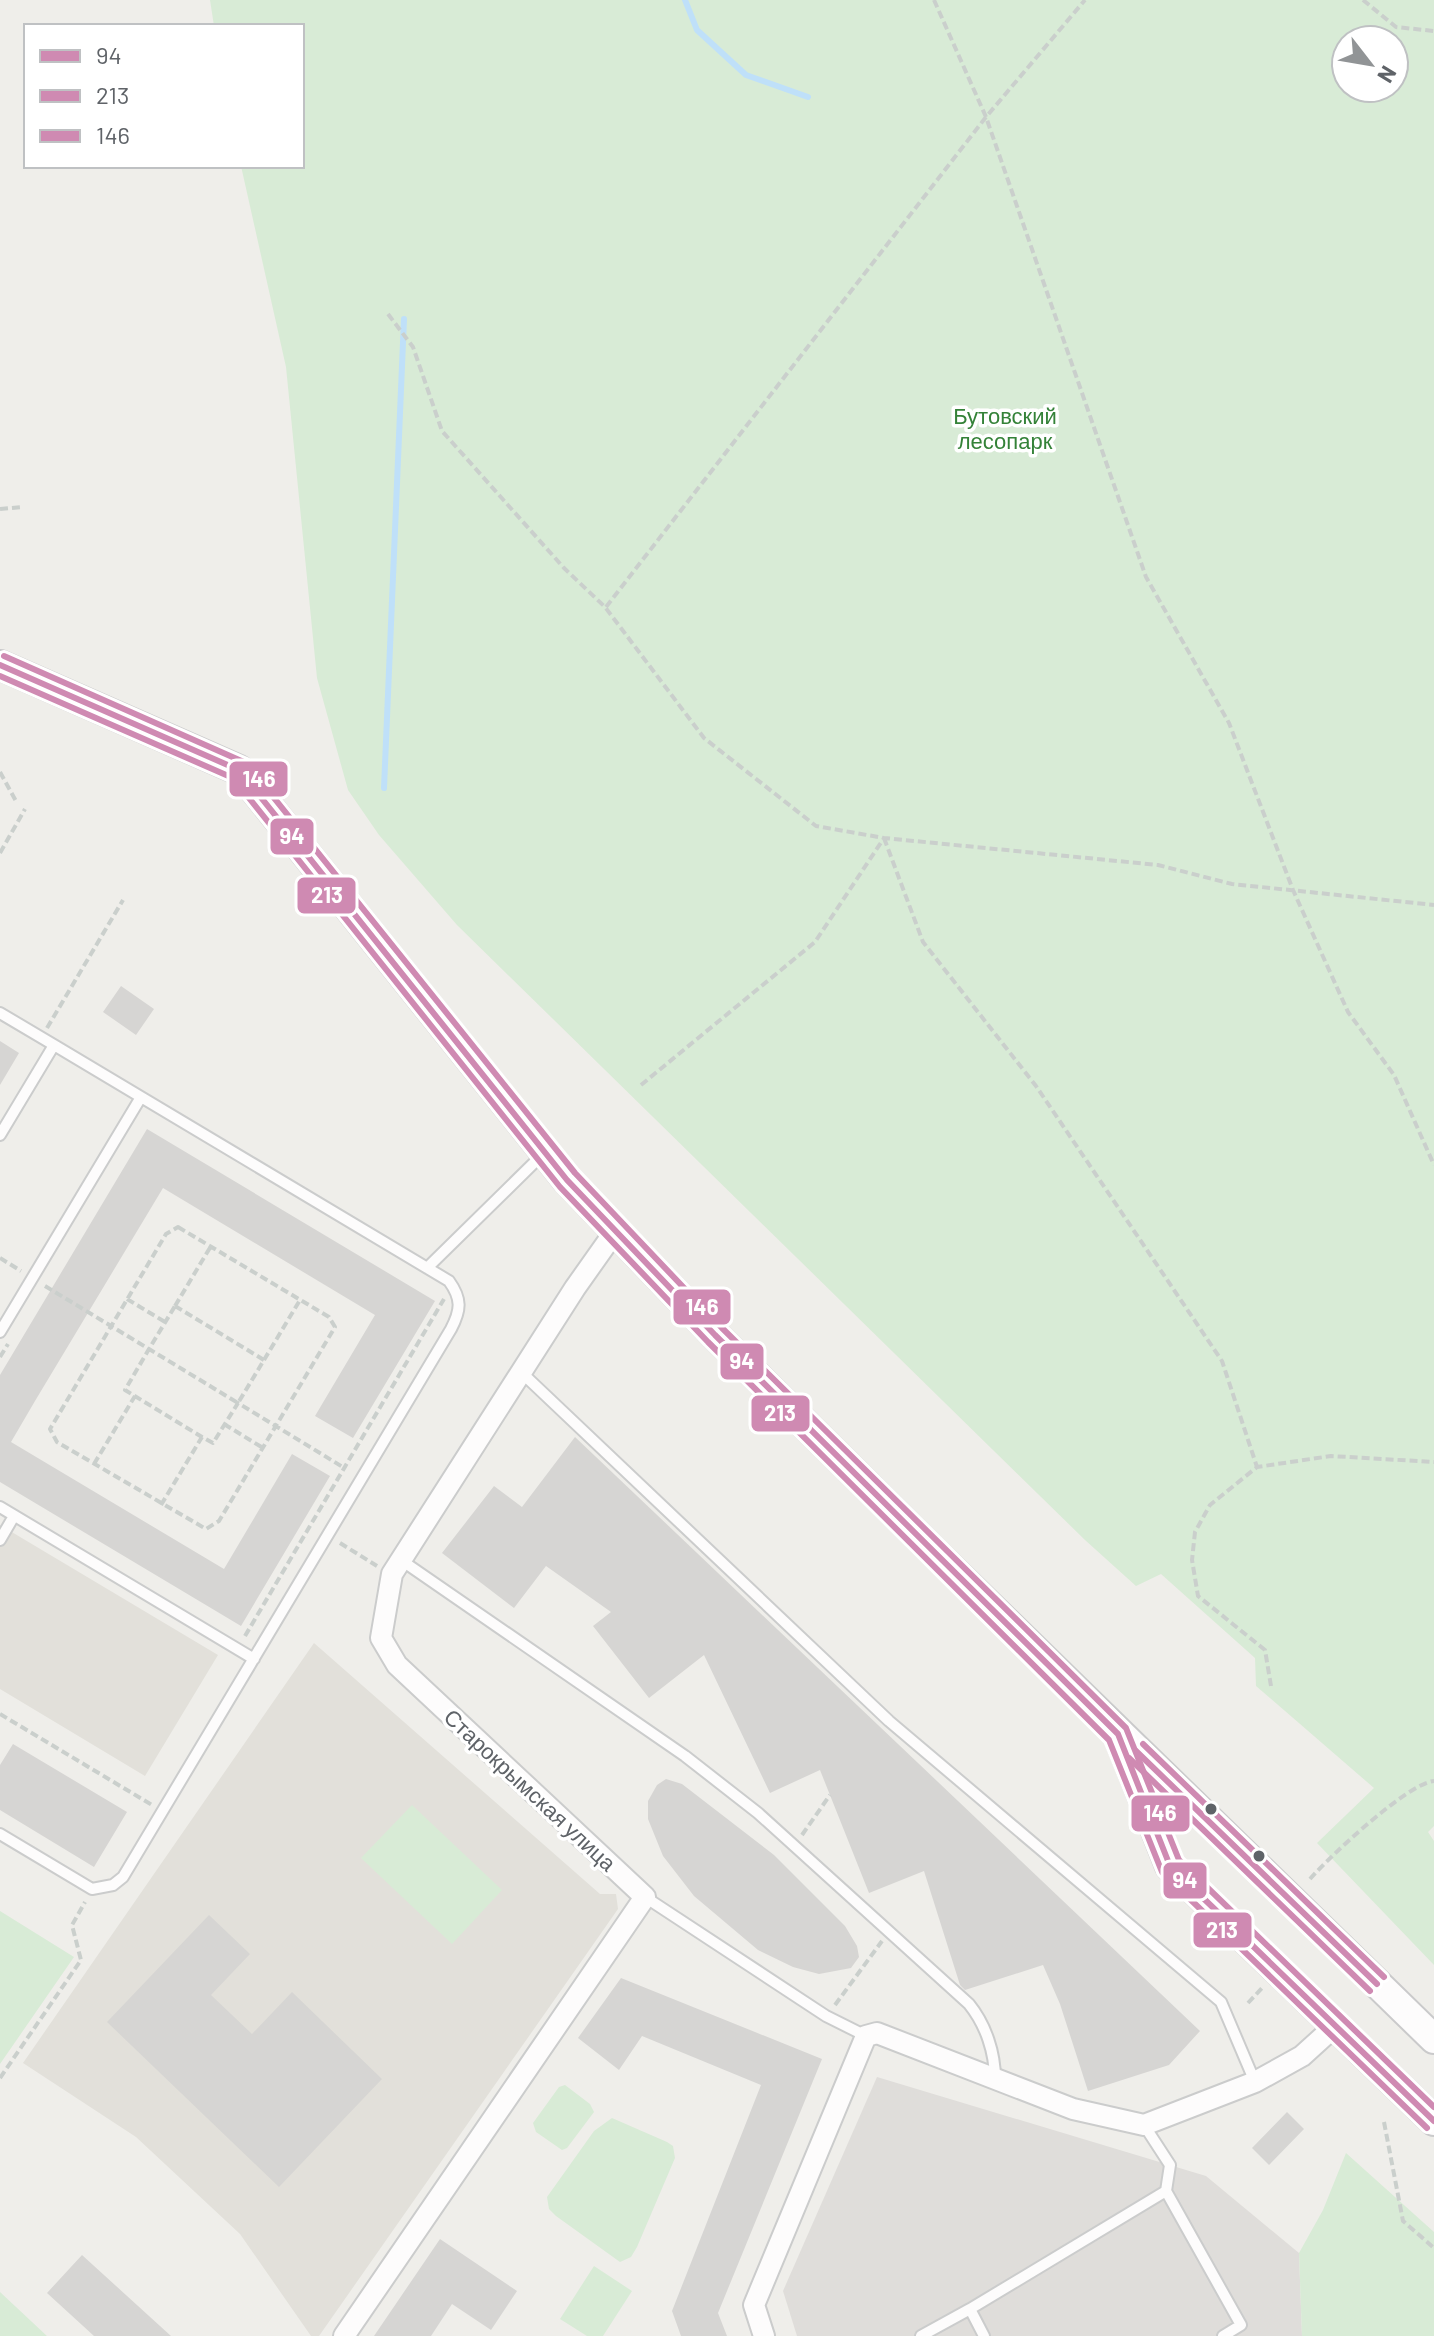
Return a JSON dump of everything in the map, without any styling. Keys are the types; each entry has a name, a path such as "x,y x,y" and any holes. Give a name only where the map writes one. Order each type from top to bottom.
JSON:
{"main road":[{"path":"0,665 239,770 545,1152 616,1230 715,1335 1118,1734 1434,2039"},
{"path":"1118,1734 1170,1866 1434,2121"}],"street":[{"name":"Старокрымская улица","path":"616,1230 401,1560 387,1593 381,1638 397,1665 645,1897"},
{"path":"344,2336 645,1897"},
{"path":"764,2336 754,2305 866,2036 877,2033 1073,2109 1144,2125 1255,2082 1302,2056 1335,2026"}],"lane":[{"path":"0,1013 449,1281 457,1292 459,1314 123,1877 105,1888 92,1889 0,1834"},
{"path":"0,1135 54,1045"},
{"path":"0,1332 141,1097"},
{"path":"427,1268 545,1152"},
{"path":"521,1372 889,1721 1221,2002 1255,2082"},
{"path":"0,1507 254,1659"},
{"path":"0,1540 14,1516"},
{"path":"401,1560 685,1756 794,1846 969,2004 982,2021 995,2064 995,2079"},
{"path":"645,1897 826,2016 866,2036"},
{"path":"1144,2125 1170,2165 1166,2191 1241,2325 1223,2336"},
{"path":"921,2336 1166,2191"},
{"path":"970,2309 984,2336"}],"path":[{"path":"934,0 986,117 1146,577 1229,723 1293,890 1348,1012 1394,1075 1434,1165"},
{"path":"605,607 986,117 1085,0"},
{"path":"1363,0 1396,27 1434,31"},
{"path":"388,314 413,347 442,431 564,568 605,607 704,738 816,826 884,838 1158,865 1232,884 1434,905"},
{"path":"0,509 22,507"},
{"path":"0,772 17,803"},
{"path":"0,853 25,809"},
{"path":"641,1085 815,942 884,838"},
{"path":"884,838 923,942 1036,1086 1222,1361 1257,1467"},
{"path":"41,1038 123,900"},
{"path":"172,1229 185,1229 329,1317 335,1327 213,1527 206,1529 194,1525 57,1442 50,1429 127,1299 172,1229"},
{"path":"212,1246 125,1390 213,1443 300,1300"},
{"path":"40,1290 48,1277"},
{"path":"51,1289 338,1464"},
{"path":"243,1639 446,1296"},
{"path":"127,1299 165,1322"},
{"path":"175,1306 264,1360"},
{"path":"0,1357 8,1344"},
{"path":"94,1464 135,1396"},
{"path":"224,1424 263,1448"},
{"path":"161,1505 202,1437"},
{"path":"1271,1686 1265,1650 1198,1596 1192,1560 1195,1532 1210,1505 1257,1467 1331,1456 1434,1462"},
{"path":"328,1536 365,1558"},
{"path":"0,1714 163,1811"},
{"path":"1310,1879 1327,1860 1390,1808 1423,1782 1434,1781"},
{"path":"794,1846 830,1795"},
{"path":"0,2078 81,1960 72,1925 92,1889"},
{"path":"826,2016 888,1933"},
{"path":"1384,2122 1403,2221 1434,2248"}],"shaded area":[{"path":"0,1525 218,1655 145,1776 0,1689"},
{"path":"314,1643 600,1894 616,1894 618,1909 319,2336 311,2336 240,2234 136,2137 23,2063"},
{"path":"877,2077 1206,2176 1299,2253 1302,2336 797,2336 783,2291"}],"green space":[{"name":"Бутовский лесопарк","path":"210,0 1434,0 1434,1826 1428,1832 1434,1841 1434,1965 1317,1843 1374,1788 1256,1686 1255,1658 1161,1574 1136,1586 1085,1540 457,925 379,835 348,790 317,678 286,367 241,168 304,168 304,24 214,24"},
{"path":"412,1805 502,1890 452,1944 361,1858"},
{"path":"0,1911 74,1957 0,2064"},
{"path":"565,2085 590,2104 594,2112 567,2148 562,2150 536,2132 533,2123 559,2087"},
{"path":"612,2118 667,2142 673,2146 675,2158 637,2247 631,2257 620,2262 556,2216 549,2209 547,2197 594,2131"},
{"path":"1346,2153 1434,2232 1434,2336 1302,2336 1299,2253 1323,2210"},
{"path":"594,2266 632,2291 603,2336 587,2336 560,2319"},
{"path":"0,2292 47,2336 0,2336"}],"building":[{"path":"121,986 154,1009 136,1035 103,1012"},
{"path":"0,1041 19,1053 0,1085"},
{"path":"147,1129 435,1301 353,1438 315,1416 375,1315 163,1188 35,1401 11,1442 224,1569 292,1454 330,1476 241,1626 0,1482 0,1375"},
{"path":"575,1437 1200,2031 1169,2065 1088,2091 1060,2004 1043,1965 965,1990 960,1985 924,1871 869,1893 820,1770 770,1793 704,1655 649,1698 593,1626 611,1612 546,1566 514,1608 442,1553 494,1486 522,1507"},
{"path":"13,1744 127,1812 94,1867 0,1810 0,1765"},
{"path":"666,1779 682,1784 774,1855 845,1926 857,1946 859,1957 851,1968 819,1974 793,1967 758,1950 694,1896 663,1856 648,1819 648,1801 657,1785"},
{"path":"209,1915 250,1954 211,1995 252,2034 292,1992 382,2079 279,2187 107,2022"},
{"path":"621,1978 822,2059 718,2313 727,2336 681,2336 672,2311 761,2085 642,2036 619,2070 578,2038"},
{"path":"1287,2112 1304,2129 1269,2165 1252,2148"},
{"path":"440,2239 517,2291 491,2330 452,2304 431,2336 374,2336"},
{"path":"82,2255 171,2336 94,2336 47,2293"}],"waterway":[{"path":"685,0 697,30 746,75 808,97"},
{"path":"384,788 404,319"}],"transit line":[{"name":"146","path":"4,656 246,763 575,1173 722,1328 1126,1728 1179,1860 1434,2107"},
{"name":"94","path":"0,665 239,770 567,1180 715,1335 1118,1734 1170,1866 1434,2121"},
{"name":"213","path":"0,676 233,778 560,1187 708,1342 1109,1740 1162,1872 1427,2128"},
{"name":"146","path":"1143,1744 1384,1977"},
{"name":"94","path":"1136,1751 1377,1984"},
{"name":"213","path":"1129,1758 1370,1991"}]}
